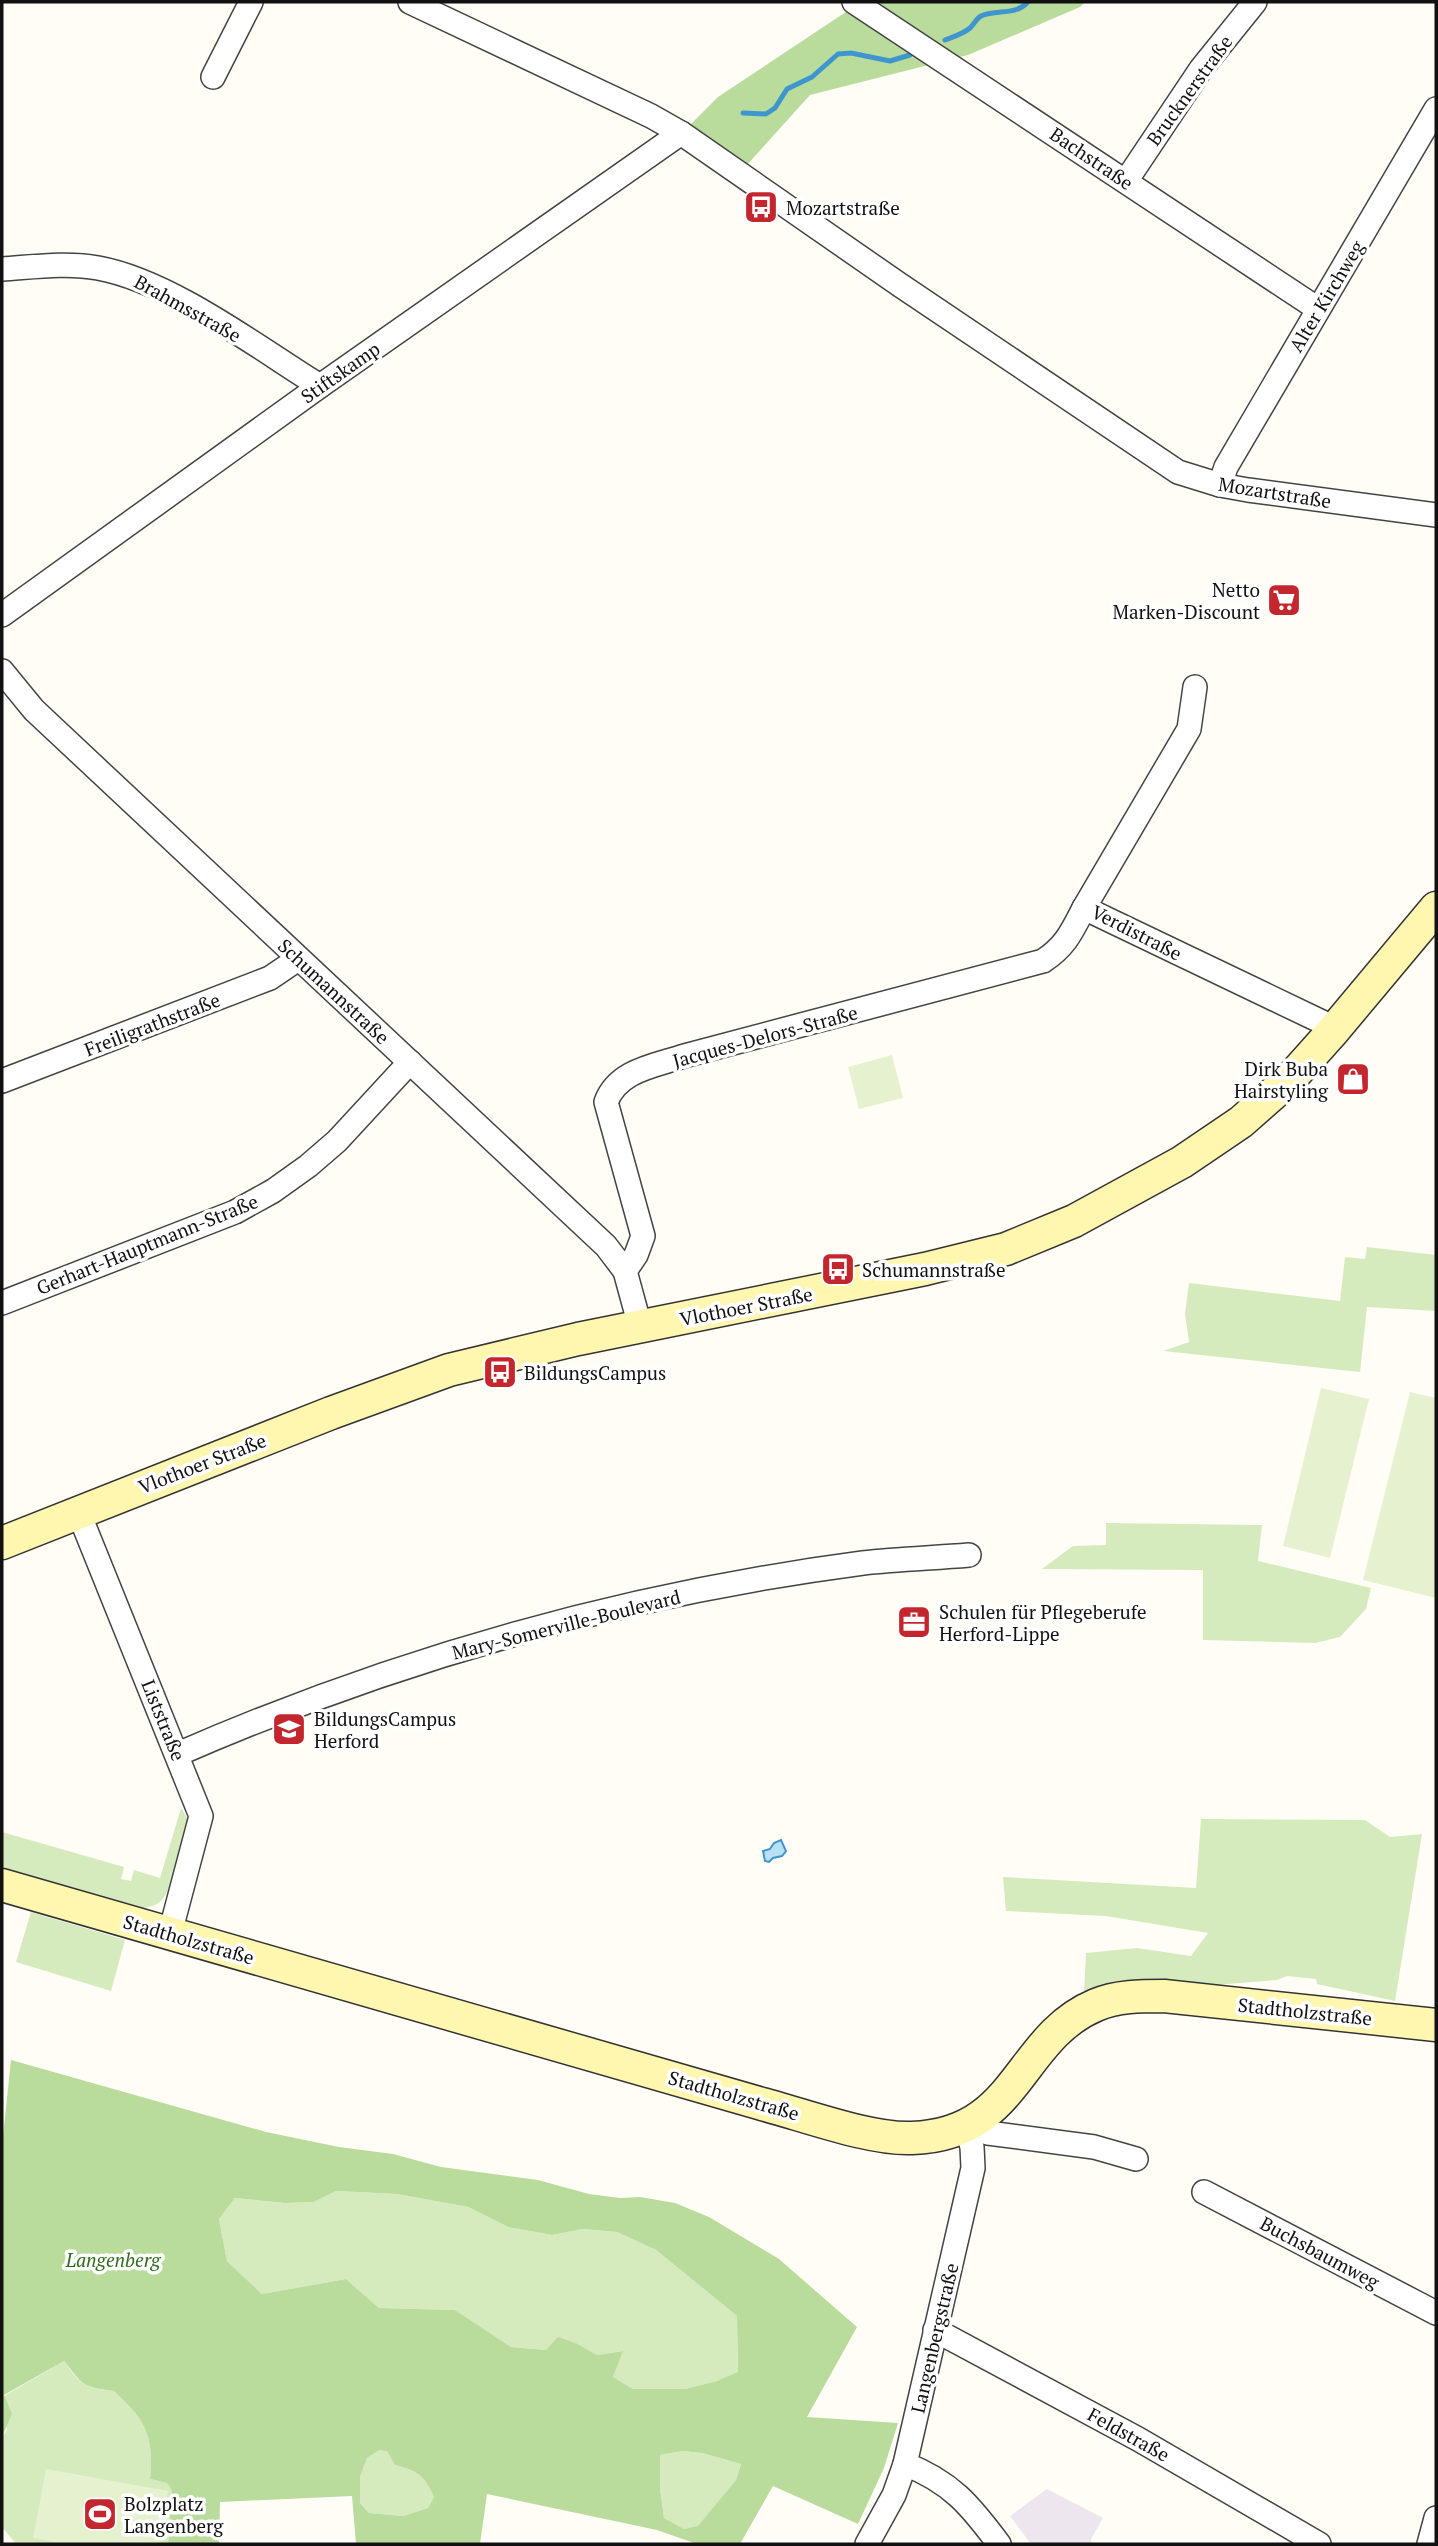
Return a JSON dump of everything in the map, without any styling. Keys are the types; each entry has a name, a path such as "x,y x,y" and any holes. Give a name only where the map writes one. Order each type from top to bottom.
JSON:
{"street":[{"path":"213,77 251,2"},
{"name":"Mozartstraße","path":"410,2 652,116 681,133 1178,472 1220,485 1436,515"},
{"name":"Brucknerstraße","path":"1126,181 1201,69 1255,2"},
{"name":"Bachstraße","path":"860,5 1318,309"},
{"name":"Alter Kirchweg","path":"1220,485 1226,467 1436,109"},
{"name":"Stiftskamp","path":"2,615 320,386 681,133"},
{"name":"Brahmsstraße","path":"2,270 64,266 95,267 121,273 151,284 320,386"},
{"name":"Schumannstraße","path":"2,671 34,710 606,1246 625,1271 640,1326"},
{"name":"Verdistraße","path":"1195,687 1189,729 1084,908 1335,1030"},
{"name":"Jacques-Delors-Straße","path":"625,1271 636,1255 643,1236 606,1102 611,1089 625,1076 684,1056 1043,961 1058,952 1066,943 1084,908"},
{"name":"Vlothoer Straße","path":"2,1543 331,1413 449,1370 640,1326 925,1269 1006,1249 1074,1222 1182,1162 1241,1122 1292,1077 1335,1030 1436,908"},
{"name":"Freiligrathstraße","path":"2,1082 270,978 298,959"},
{"name":"Gerhart-Hauptmann-Straße","path":"2,1303 235,1212 273,1191 337,1141 410,1062"},
{"name":"Liststraße","path":"78,1511 199,1808 201,1822 170,1933"},
{"name":"Mary-Somerville-Boulevard","path":"178,1754 316,1698 508,1635 670,1596 783,1575 866,1563 969,1555"},
{"name":"Stadtholzstraße","path":"2,1885 890,2137 936,2136 983,2117 999,2104 1063,2026 1097,2005 1119,1999 1164,1996 1436,2025"},
{"path":"966,2126 988,2133 1094,2147 1136,2159"},
{"name":"Langenbergstraße","path":"867,2544 894,2495 905,2463 973,2168 972,2147 966,2126"},
{"name":"Buchsbaumweg","path":"1204,2192 1436,2313"},
{"name":"Feldstraße","path":"935,2330 1138,2439 1319,2544"},
{"path":"905,2463 930,2473 955,2491 973,2509 999,2544"},
{"path":"1429,2544 1436,2518"}],"shaded area":[{"path":"1047,2489 1103,2518 1091,2539 1092,2544 1031,2544 1010,2516"}],"green space":[{"path":"861,2 1085,2 1080,7 968,55 810,95 746,166 689,126 718,97"},
{"path":"892,1055 903,1098 859,1109 848,1067"},
{"path":"1367,1247 1436,1255 1436,1311 1367,1307 1360,1372 1163,1351 1189,1342 1185,1314 1189,1283 1340,1301 1345,1257 1365,1259"},
{"path":"1321,1388 1369,1399 1330,1558 1283,1546"},
{"path":"1410,1392 1436,1398 1436,1598 1363,1580"},
{"path":"1106,1523 1262,1525 1258,1561 1371,1588 1366,1609 1340,1637 1315,1643 1203,1640 1203,1570 1042,1569 1073,1546 1106,1545"},
{"path":"181,1808 188,1819 168,1891 161,1901 152,1906 144,1908 2,1868 2,1832 124,1867 121,1879 131,1881 134,1870 160,1878"},
{"path":"1201,1819 1365,1820 1390,1837 1422,1834 1395,2001 1317,1984 1316,1979 1287,1976 1277,1980 1202,1986 1124,1983 1084,1993 1086,1953 1137,1948 1191,1956 1208,1933 1106,1916 1006,1911 1003,1877 1196,1888"},
{"path":"31,1912 125,1940 111,1991 16,1962"},
{"name":"Langenberg","path":"11,2060 266,2132 339,2147 393,2154 441,2167 538,2180 589,2194 620,2198 640,2197 675,2203 709,2217 779,2259 857,2327 807,2417 898,2423 884,2468 858,2524 773,2486 740,2544 697,2544 657,2530 487,2494 480,2544 356,2544 352,2496 220,2502 219,2544 168,2544 172,2491 167,2483 150,2479 151,2451 146,2430 134,2411 114,2391 84,2383 64,2361 4,2395 12,2414 2,2437 2,2146","holes":["336,2191 397,2194 468,2207 508,2227 552,2235 583,2229 617,2232 656,2250 737,2316 738,2372 717,2381 685,2389 633,2389 613,2377 623,2351 597,2355 558,2337 546,2350 511,2347 455,2310 379,2308 346,2279 262,2294 227,2261 219,2219 235,2198 285,2203 314,2202","380,2450 387,2451 395,2465 419,2475 434,2497 428,2508 403,2516 369,2513 360,2503 360,2477 367,2458","682,2451 702,2453 741,2464 736,2480 698,2526 684,2529 664,2518 660,2455"]},
{"path":"336,2191 397,2194 468,2207 508,2227 552,2235 583,2229 617,2232 656,2250 737,2316 738,2373 685,2389 633,2389 613,2377 622,2351 597,2355 578,2344 546,2350 511,2347 455,2310 379,2308 346,2279 262,2294 227,2261 219,2219 235,2198 285,2203 314,2202"},
{"path":"64,2361 85,2384 114,2391 141,2420 151,2451 150,2479 167,2483 172,2491 168,2544 16,2544 2,2527 2,2437 7,2430 4,2396"},
{"path":"380,2450 387,2450 395,2465 415,2472 423,2479 434,2497 428,2508 403,2516 369,2513 360,2503 360,2477 367,2458"},
{"path":"682,2451 702,2453 741,2464 736,2480 698,2527 684,2529 664,2518 660,2488 660,2455"},
{"name":"Bolzplatz Langenberg","path":"46,2469 168,2491 158,2544 68,2544 33,2538"}],"water":[{"path":"781,1840 786,1851 782,1856 765,1861 763,1851"}],"waterway":[{"path":"945,40 967,30 981,16 1012,11 1028,2"},
{"path":"743,113 766,114 775,108 787,89 812,77 838,54 851,53 890,61 910,55"}],"place":[{"name":"Mozartstraße","path":"761,207"},
{"name":"Netto Marken-Discount","path":"1284,600"},
{"name":"Dirk Buba Hairstyling","path":"1353,1079"},
{"name":"Schumannstraße","path":"838,1269"},
{"name":"BildungsCampus","path":"500,1372"},
{"name":"Schulen für Pflegeberufe Herford-Lippe","path":"914,1622"},
{"name":"BildungsCampus Herford","path":"289,1729"},
{"name":"Bolzplatz Langenberg","path":"100,2514"}]}
